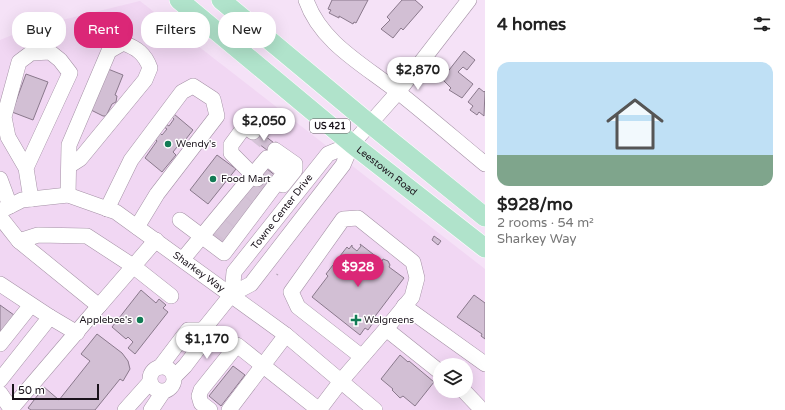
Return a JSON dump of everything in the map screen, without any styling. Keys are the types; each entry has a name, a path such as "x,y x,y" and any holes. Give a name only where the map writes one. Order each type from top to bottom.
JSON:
{"main road":[{"name":"Leestown Road","path":"179,0 352,144 485,248"},
{"name":"US 421","path":"221,0 485,217"}],"street":[{"path":"306,0 314,18 333,42 398,92 485,164"},
{"name":"Towne Center Drive","path":"174,377 185,366 204,341 203,330 232,294 251,284 344,165 352,144 398,92 469,0"},
{"path":"68,195 69,145 109,51 123,43 136,47 147,58 150,68 145,80 80,159 69,166"},
{"path":"26,168 70,73 60,60 50,52 31,53 19,62 4,117 8,136 26,168 31,199"},
{"path":"107,209 131,160 182,92 193,86 213,99 217,116 157,194 137,226"},
{"path":"254,132 245,126 231,145 231,153 258,188 281,214"},
{"name":"Towne Center Drive","path":"232,294 234,272 328,154 352,144"},
{"path":"258,188 277,193 295,170 295,164 275,150"},
{"path":"0,179 5,208"},
{"path":"180,220 224,253 225,230 258,188"},
{"path":"183,258 201,236 225,230 258,188"},
{"name":"Sharkey Way","path":"5,208 22,200 68,195 116,212 183,258 286,335 375,410"},
{"path":"0,217 19,242 99,306"},
{"path":"210,410 201,403 201,390 237,345 319,410 341,381 365,354 386,329 412,296 417,278 413,262 358,218 343,219 291,292 298,307 306,313 334,323 365,354"},
{"path":"19,242 38,235 87,236 133,266 171,296"},
{"path":"0,393 11,410 156,240"},
{"path":"0,284 50,318 77,333"},
{"path":"0,344 30,305"},
{"path":"404,306 485,364"},
{"path":"0,380 50,318"},
{"path":"386,329 433,366"},
{"path":"125,410 150,382 153,371 160,367 188,330 203,330"},
{"path":"229,410 286,335"},
{"path":"151,410 162,392 173,385 174,377 167,368 160,367"},
{"path":"150,382 155,389 162,392"},
{"path":"471,398 482,410"}],"shaded area":[{"path":"140,1 154,12 141,12 141,48 201,48 485,269 485,410 0,410 0,40 12,35 12,48 66,48 66,19 74,17 74,48 133,48 133,12 95,12"}],"building":[{"path":"332,0 368,0 356,23 354,22 353,24 339,16 339,18 329,13 331,10 328,9"},
{"path":"402,0 415,0 423,7 403,30 401,28 393,38 381,29 390,20 387,17"},
{"path":"464,51 475,60 467,70 463,67 458,72 473,84 462,98 449,90 451,88 442,79"},
{"path":"108,69 123,75 115,95 117,96 116,102 112,104 106,116 103,116 91,110"},
{"path":"26,74 48,82 33,120 12,112"},
{"path":"479,88 484,92 485,91 484,116 479,112 477,115 470,110 473,106 468,102"},
{"name":"Wendy's","path":"174,114 193,130 179,148 177,147 173,152 176,155 162,172 145,158 157,141 155,139 160,133 162,135 167,129 164,127 166,124 169,126 174,119 172,117"},
{"path":"256,129 278,146 272,154 250,137"},
{"name":"Food Mart","path":"217,155 236,169 208,204 190,190"},
{"path":"266,168 277,177 222,245 211,236"},
{"path":"434,236 441,241 438,245 432,240"},
{"name":"Walgreens","path":"360,244 382,261 383,259 388,261 390,265 389,267 404,278 373,319 375,320 368,330 365,328 360,335 312,297 328,276 326,274 347,247 349,249 352,245 352,247 357,251 361,246"},
{"name":"Applebee's","path":"141,290 156,303 159,299 166,305 163,308 168,312 135,354 128,348 133,342 128,337 126,339 112,327"},
{"path":"474,295 485,303 485,339 481,336 482,334 457,317"},
{"path":"0,305 14,315 0,333"},
{"path":"97,334 122,353 128,361 130,369 123,381 120,379 95,410 31,410 28,408 44,387 59,400 90,361 81,354"},
{"path":"400,355 433,381 433,383 415,406 403,396 400,398 392,390 393,389 381,379"},
{"path":"233,366 245,375 221,406 209,396"}],"tunnel":[{"path":"253,132 275,150"},
{"path":"249,189 260,198"},
{"path":"239,202 250,211"},
{"path":"230,213 241,222"},
{"path":"219,226 231,235"}],"place":[{"name":"Wendy's","path":"168,144"},
{"name":"Food Mart","path":"213,179"},
{"name":"Applebee's","path":"140,320"},
{"name":"Walgreens","path":"356,320"}]}
